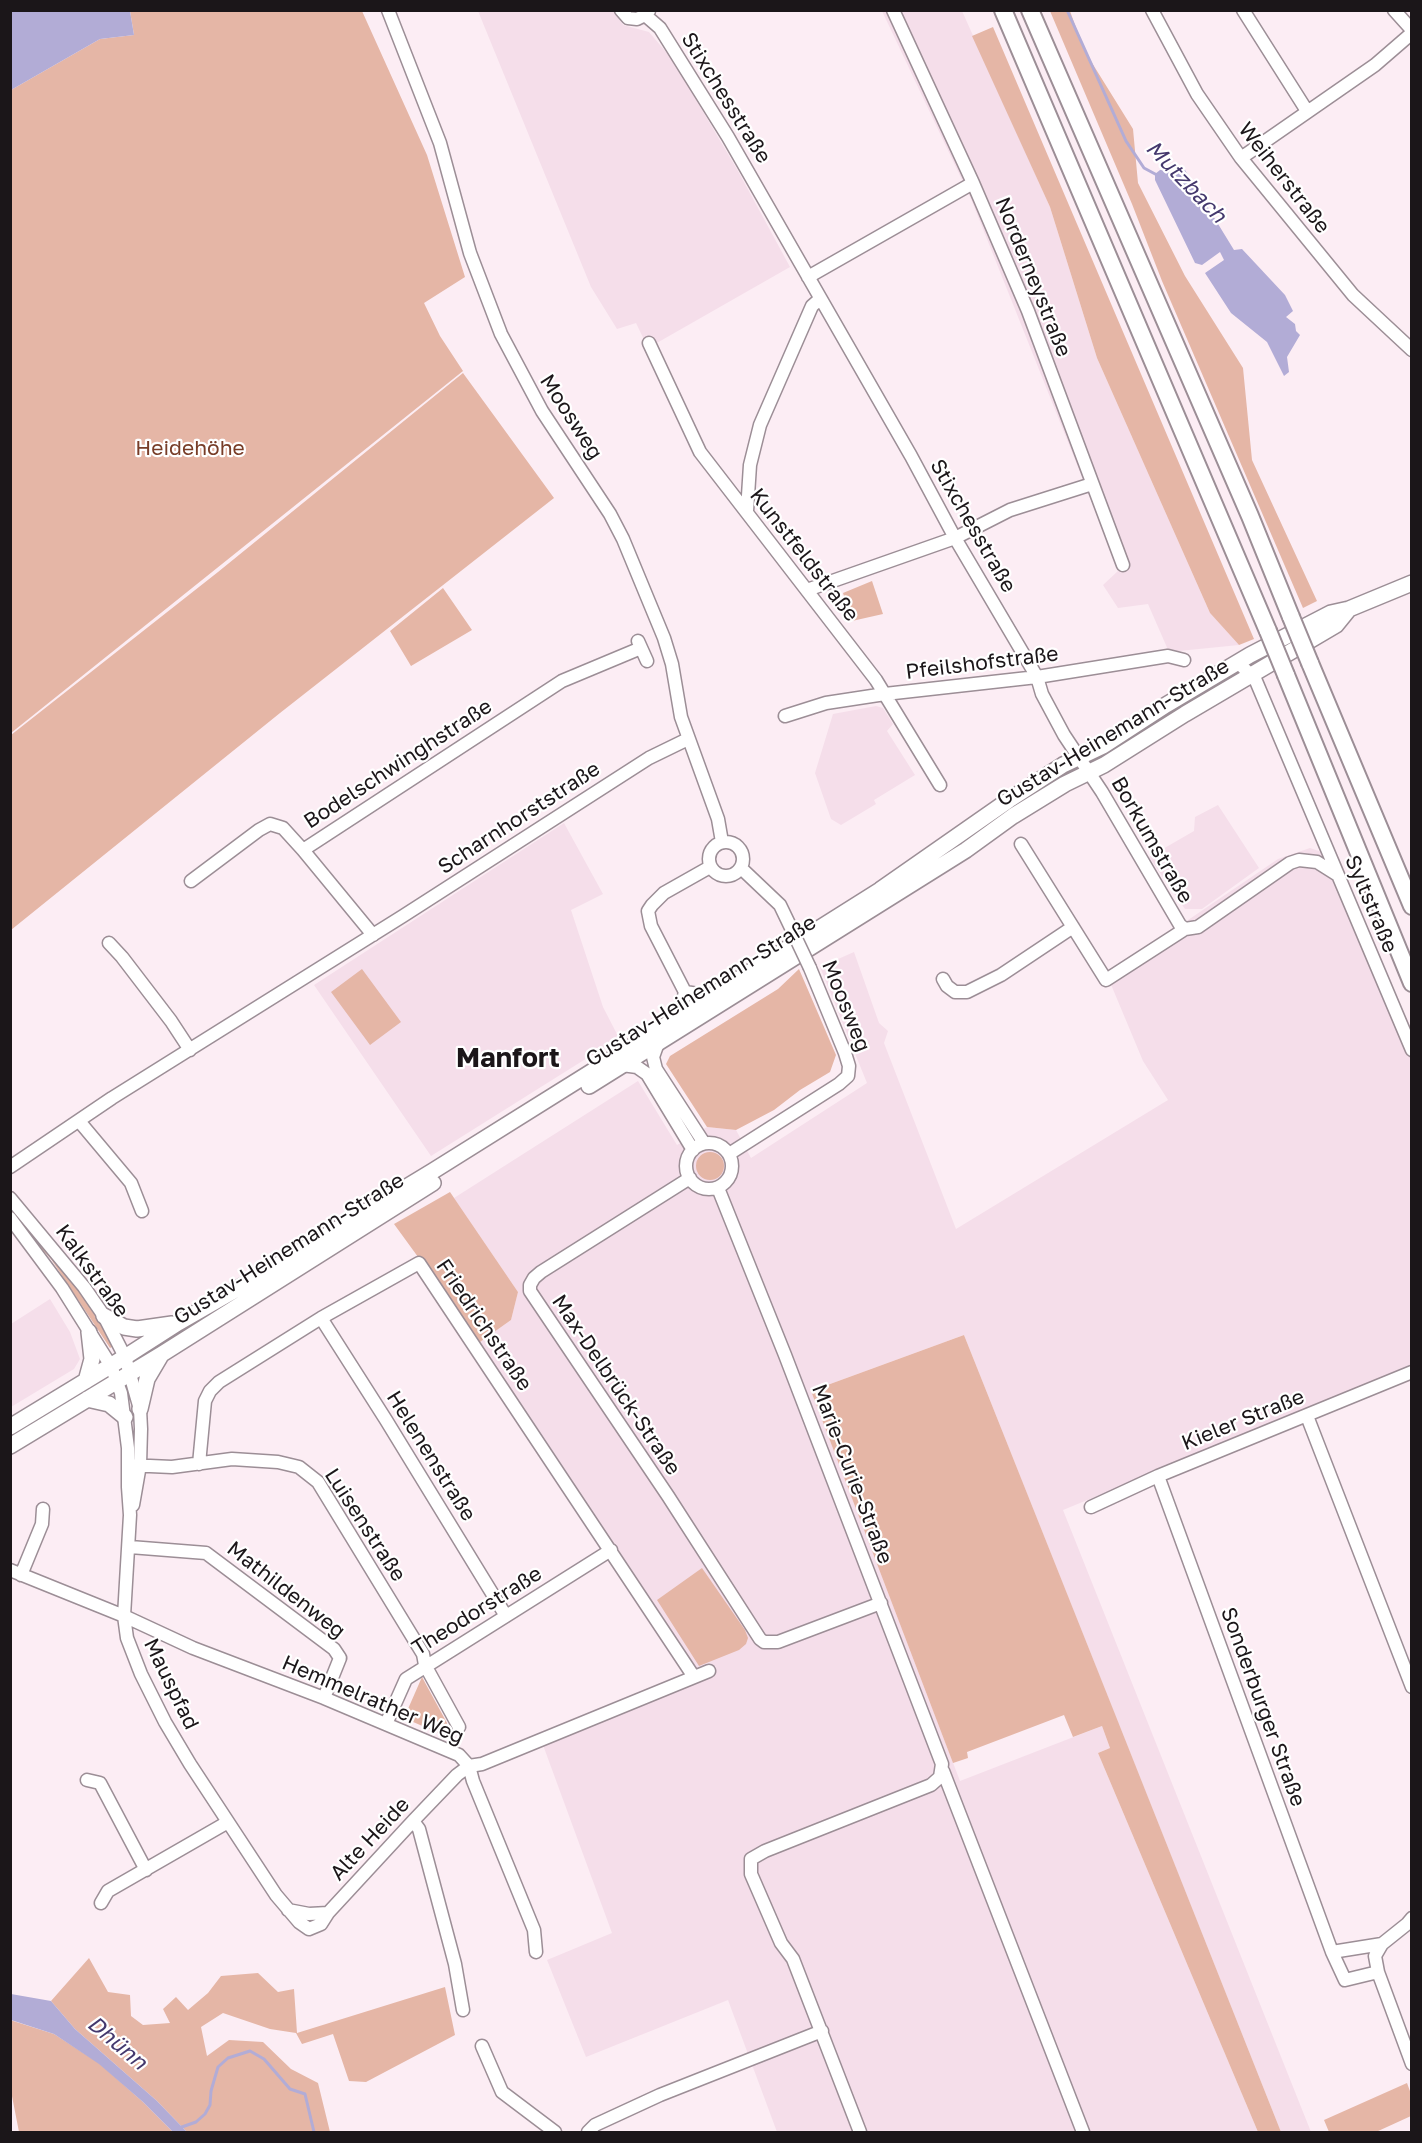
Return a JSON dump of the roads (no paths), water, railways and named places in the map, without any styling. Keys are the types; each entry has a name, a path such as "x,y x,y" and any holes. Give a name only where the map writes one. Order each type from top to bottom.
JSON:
{"highway":[{"path":"1003,10 1268,631 1412,983"},
{"path":"1030,10 1250,516 1412,906"}],"main road":[{"name":"Gustav-Heinemann-Straße","path":"10,1427 178,1323 424,1177 880,890 1028,788 1103,746 1166,705 1238,662 1331,612 1349,609 1408,588"},
{"name":"Gustav-Heinemann-Straße","path":"10,1446 162,1354 966,850 1022,811 1104,765 1251,674 1336,625 1349,609"},
{"path":"104,1316 124,1327 137,1329 178,1323"},
{"path":"86,1381 92,1359 89,1332"},
{"path":"140,1409 147,1379 162,1354"},
{"path":"87,1400 109,1404 125,1418"}],"street":[{"name":"Moosweg","path":"388,10 440,143 473,260 494,319 535,399 591,485 622,539 664,638 672,664 681,717 718,819 722,842"},
{"name":"Stixchesstraße","path":"621,10 624,15 632,19 647,13 660,28 709,105 787,237 955,538 1037,677 1042,694 1089,772"},
{"name":"Norderneystraße","path":"893,10 973,183 1028,311 1123,565"},
{"name":"Weiherstraße","path":"1152,10 1197,94 1241,158 1353,295 1412,350"},
{"path":"1243,10 1307,111"},
{"path":"1241,158 1375,65 1412,32 1394,10"},
{"path":"808,277 973,183"},
{"path":"747,511 750,465 760,424 812,306 820,299"},
{"name":"Kunstfeldstraße","path":"649,343 700,452 885,694 940,785"},
{"path":"807,590 955,538 1010,510 1092,484"},
{"path":"1408,588 1412,572"},
{"name":"Bodelschwinghstraße","path":"191,880 270,824 283,828 303,850 562,681 639,644 647,661"},
{"name":"Pfeilshofstraße","path":"785,716 826,704 885,694 1037,677 1168,656 1184,660"},
{"name":"Syltstraße","path":"1238,662 1251,674 1260,690 1412,1050"},
{"name":"Scharnhorststraße","path":"10,1167 649,758 688,739"},
{"name":"Borkumstraße","path":"1089,772 1169,909 1185,929 1192,929 1205,922 1290,863 1310,861"},
{"name":"Syltstraße","path":"1310,861 1318,851 1323,838"},
{"path":"722,842 735,844 743,855 741,868 737,873 725,877 710,867 708,859 710,852 722,842"},
{"path":"1021,844 1106,980 1185,929"},
{"path":"303,850 374,935"},
{"path":"1310,861 1326,866 1336,874"},
{"path":"679,1016 685,992 651,926 648,911 664,893 710,867"},
{"name":"Moosweg","path":"729,1154 839,1084 848,1076 849,1066 810,968 780,905 741,868"},
{"path":"943,979 947,986 955,992 967,992 1001,975 1072,927"},
{"path":"109,943 171,1021 190,1050"},
{"path":"685,992 711,996"},
{"path":"658,1043 653,1057 656,1069 698,1146"},
{"path":"622,1065 637,1067 647,1074 698,1146"},
{"path":"79,1121 131,1183 142,1211"},
{"path":"718,1144 729,1154 732,1160 732,1173 718,1188 699,1187 690,1178 686,1166 687,1160 698,1146 718,1144"},
{"name":"Max-Delbrück-Straße","path":"690,1178 541,1272 534,1278 530,1291 760,1639 764,1642 778,1642 881,1603"},
{"name":"Marie-Curie-Straße","path":"718,1188 881,1603 942,1764 941,1774 1083,2133"},
{"name":"Kalkstraße","path":"10,1198 59,1255 104,1316 131,1373"},
{"name":"Kalkstraße","path":"10,1218 46,1265 111,1366 117,1381"},
{"name":"Friedrichstraße","path":"199,1464 205,1401 210,1391 219,1382 321,1318 419,1263 694,1677"},
{"name":"Helenenstraße","path":"321,1318 506,1616"},
{"name":"Kieler Straße","path":"1091,1507 1158,1476 1412,1372"},
{"name":"Mauspfad","path":"131,1373 140,1409 134,1465 128,1487 130,1547 124,1616 127,1638 141,1674 180,1747 288,1910"},
{"name":"Mauspfad","path":"117,1381 134,1465"},
{"path":"1307,1416 1412,1687"},
{"name":"Luisenstraße","path":"134,1465 172,1467 232,1459 278,1462 299,1467 318,1482 423,1654 425,1665 459,1727"},
{"name":"Sonderburger Straße","path":"1158,1476 1332,1952 1345,1980 1378,1972"},
{"name":"Hemmelrather Weg","path":"44,1509 42,1524 16,1573 459,1755 469,1766 482,1764 709,1671"},
{"name":"Mathildenweg","path":"130,1547 206,1553 334,1649 340,1658 324,1698"},
{"name":"Theodorstraße","path":"386,1724 406,1679 611,1550"},
{"path":"469,1766 473,1781 534,1930 536,1952"},
{"name":"Alte Heide","path":"288,1910 309,1914 328,1913 413,1821 469,1766"},
{"path":"860,2133 793,1959 781,1943 751,1874 752,1859 765,1851 931,1785 941,1774"},
{"path":"87,1780 99,1783 146,1870"},
{"path":"413,1821 419,1829 453,1954 460,1981 463,2010"},
{"path":"101,1903 108,1891 228,1822"},
{"path":"1412,1918 1382,1944 1375,1956 1378,1972 1412,2064"},
{"path":"1332,1952 1382,1944"},
{"path":"588,2133 595,2125 660,2095 822,2031"},
{"path":"482,2046 502,2092 555,2133"}],"water":[{"path":"11,10 130,11 134,35 100,39 11,90"},
{"path":"1176,166 1185,170 1234,250 1242,249 1285,295 1293,311 1286,317 1295,324 1296,331 1300,335 1287,357 1289,372 1284,376 1267,342 1231,313 1205,273 1224,260 1220,252 1202,265 1195,263 1155,180 1155,174 1160,170"},
{"path":"11,1994 51,2001 75,2029 157,2101 187,2132 173,2132 99,2064 54,2034 11,2020"}],"waterway":[{"name":"Mutzbach","path":"1067,10 1126,141 1144,168 1157,175"},
{"path":"179,2128 196,2122 205,2114 210,2105 211,2091 218,2067 228,2058 250,2051 264,2059 290,2089 305,2094 314,2132"}],"district":[{"name":"Manfort","path":"508,1058"}],"park label":[{"name":"Heidehöhe","path":"190,448"}],"water label":[{"name":"Dhünn","path":"117,2043"}]}
